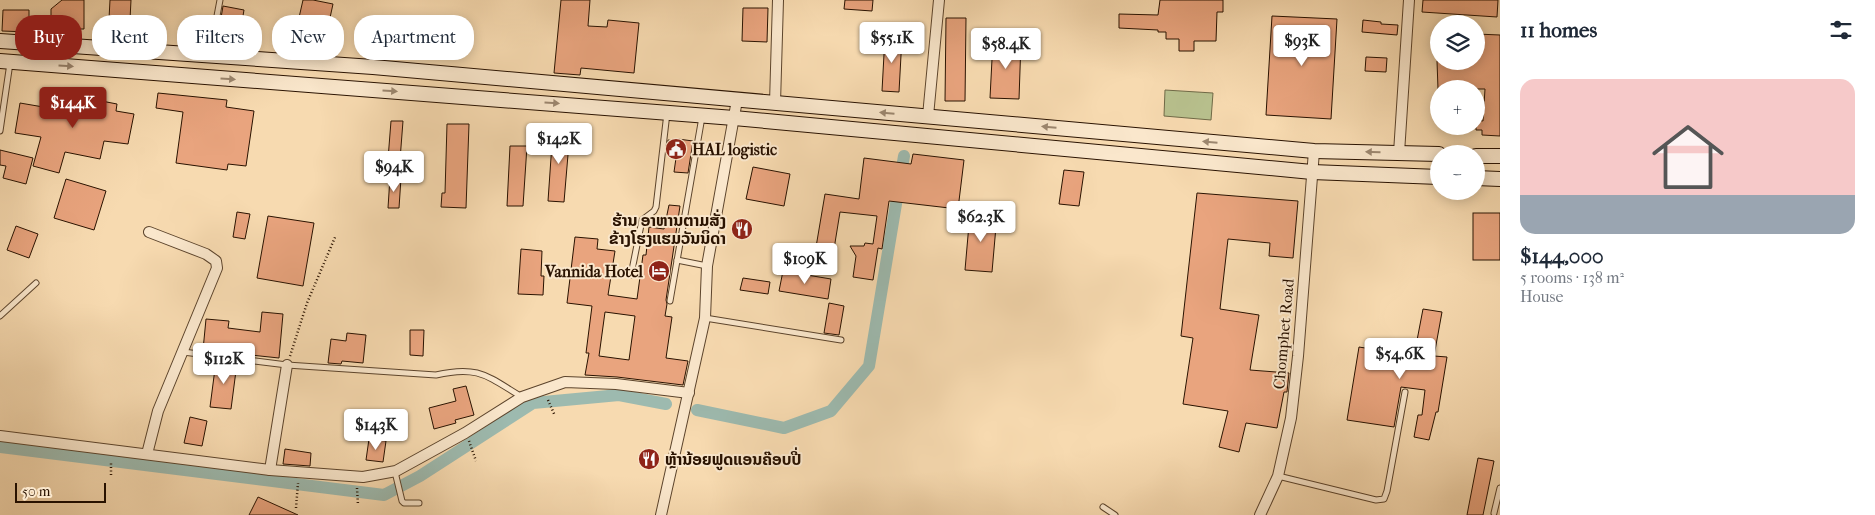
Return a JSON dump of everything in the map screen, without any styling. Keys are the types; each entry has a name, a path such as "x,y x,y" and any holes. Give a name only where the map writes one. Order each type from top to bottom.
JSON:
{"main road":[{"path":"0,41 177,54"},
{"path":"262,60 372,67 1314,151 1430,154"},
{"path":"5,62 734,118 1312,172 1430,177"},
{"path":"1485,156 1500,156"},
{"path":"1485,178 1500,179"}],"street":[{"path":"775,103 778,0"},
{"path":"928,116 939,0"},
{"path":"1398,153 1409,0"},
{"path":"661,515 705,318 708,266 737,100"},
{"name":"Chomphet Road","path":"1260,515 1278,476 1290,418 1298,356 1314,151"},
{"path":"147,454 158,411 217,268 216,261 206,254 149,232"},
{"path":"270,470 287,365"},
{"path":"0,436 270,470 377,476 395,472 465,433 522,397 565,382 616,384 689,393"}],"lane":[{"path":"217,15 220,0"},
{"path":"0,131 5,62"},
{"path":"631,275 642,220 654,211 656,207 667,113"},
{"path":"670,301 702,116"},
{"path":"677,260 708,266"},
{"path":"0,316 36,283"},
{"path":"705,318 841,340"},
{"path":"183,352 287,365 436,375 452,371 470,370 482,374 522,397"},
{"path":"1278,476 1376,500 1384,499 1388,491 1405,392"},
{"path":"395,472 400,497 404,503 419,504"},
{"path":"1494,513 1500,488"},
{"path":"1104,508 1115,515"}],"path":[{"path":"287,365 307,303 336,235"},
{"path":"544,389 555,416"},
{"path":"465,433 476,461"},
{"path":"296,508 300,472"},
{"path":"356,476 358,505"}],"green space":[{"path":"1165,90 1213,93 1211,120 1164,116"}],"building":[{"path":"62,0 84,0 84,29 82,29 82,15 51,15 51,9"},
{"path":"110,0 131,0 130,15 109,15"},
{"path":"303,0 333,4 331,15 300,15"},
{"path":"561,0 590,0 588,26 607,27 608,20 639,23 634,73 581,68 580,75 554,73"},
{"path":"845,0 873,0 872,11 844,9"},
{"path":"1160,0 1223,0 1223,12 1217,12 1216,41 1194,41 1194,51 1179,51 1179,39 1166,39 1166,32 1119,28 1119,14 1158,15"},
{"path":"1423,0 1498,0 1497,17 1422,12"},
{"path":"223,6 244,10 243,15 222,15"},
{"path":"743,8 768,8 767,42 742,41"},
{"path":"3,10 29,10 29,15 15,15 15,31 2,31"},
{"path":"1272,16 1337,19 1331,119 1266,115"},
{"path":"946,18 966,18 965,101 945,101"},
{"path":"1363,20 1398,25 1397,35 1362,32"},
{"path":"1485,34 1500,35 1500,136 1482,135 1485,135 1485,80 1438,80 1437,70 1485,70"},
{"path":"885,36 902,37 899,92 882,91"},
{"path":"993,40 1021,41 1019,99 990,98"},
{"path":"1366,57 1387,58 1386,72 1365,71"},
{"path":"158,93 227,100 226,107 254,111 246,166 228,164 227,170 176,163 183,112 156,108"},
{"path":"59,94 117,104 116,111 134,114 128,144 104,141 100,159 65,152 59,173 33,166 41,137 15,133 20,103 55,109"},
{"path":"391,121 403,121 400,160 388,159"},
{"path":"447,124 469,124 466,208 441,207 442,193 445,193"},
{"path":"553,129 570,131 564,202 548,201"},
{"path":"678,139 693,141 688,173 674,172 677,151 667,150 668,140 678,141"},
{"path":"510,146 527,146 523,206 507,206"},
{"path":"0,150 33,158 26,184 3,178 6,166 0,165"},
{"path":"913,154 964,160 958,209 889,201 882,249 878,248 873,280 853,277 856,256 850,246 864,246 865,243 873,244 877,216 840,212 834,249 816,247 825,194 859,199 864,158 911,164"},
{"path":"753,167 790,174 784,206 746,199"},
{"path":"1064,170 1084,172 1079,206 1059,204"},
{"path":"390,177 401,178 399,208 388,208"},
{"path":"66,179 106,191 94,230 54,218"},
{"path":"1197,193 1298,201 1293,258 1269,256 1270,243 1228,239 1220,309 1259,315 1250,370 1289,373 1287,392 1284,392 1277,428 1246,423 1239,452 1219,447 1228,411 1183,404 1193,338 1181,336"},
{"path":"669,205 680,206 665,316 672,317 666,358 688,361 683,385 585,375 589,353 586,353 592,306 567,303 575,237 598,239 597,249 615,251 608,295 637,299 643,255 646,255 649,227 664,229","holes":["605,312 635,316 629,360 599,356"]},
{"path":"237,212 250,214 245,239 233,237"},
{"path":"970,213 997,215 992,272 965,270"},
{"path":"1473,213 1500,213 1500,260 1473,260"},
{"path":"268,216 314,223 303,286 257,278"},
{"path":"16,226 38,234 29,258 7,250"},
{"path":"521,249 542,251 541,276 544,276 543,295 518,294"},
{"path":"783,271 831,279 828,299 779,291"},
{"path":"743,278 770,282 768,294 740,290"},
{"path":"829,303 844,306 839,335 824,333"},
{"path":"1423,309 1442,312 1434,356 1447,357 1438,412 1436,412 1429,440 1414,437 1418,415 1422,415 1425,390 1401,387 1394,427 1347,420 1359,347 1414,356"},
{"path":"262,312 283,314 279,358 203,350 206,319 229,321 228,328 260,332"},
{"path":"410,330 424,330 423,356 410,355"},
{"path":"347,333 366,335 363,363 342,361 341,364 328,363 331,339 346,341"},
{"path":"216,361 237,363 231,409 210,407"},
{"path":"466,386 474,415 455,420 456,423 434,429 429,408 456,401 453,389"},
{"path":"190,417 207,421 202,446 184,443"},
{"path":"369,439 386,441 383,462 366,460"},
{"path":"285,449 311,453 310,466 283,464"},
{"path":"1478,458 1494,461 1483,515 1467,515"},
{"path":"258,497 298,515 249,515"}],"waterway":[{"path":"697,410 784,428 831,411 869,366 904,156"},
{"path":"0,447 384,495 420,476 533,403 619,395 666,404"}],"place":[{"name":"HAL logistic","path":"676,149"},
{"name":"ຮ້ານ ອາຫານຕາມສັ່ງ ຂ້າງໂຮງແຮມວັນນິດາ","path":"742,229"},
{"name":"Vannida Hotel","path":"659,271"},
{"name":"ຫຼ້ານ້ອຍຟູດແອນຄ໊ອບປີ່","path":"649,459"}]}
